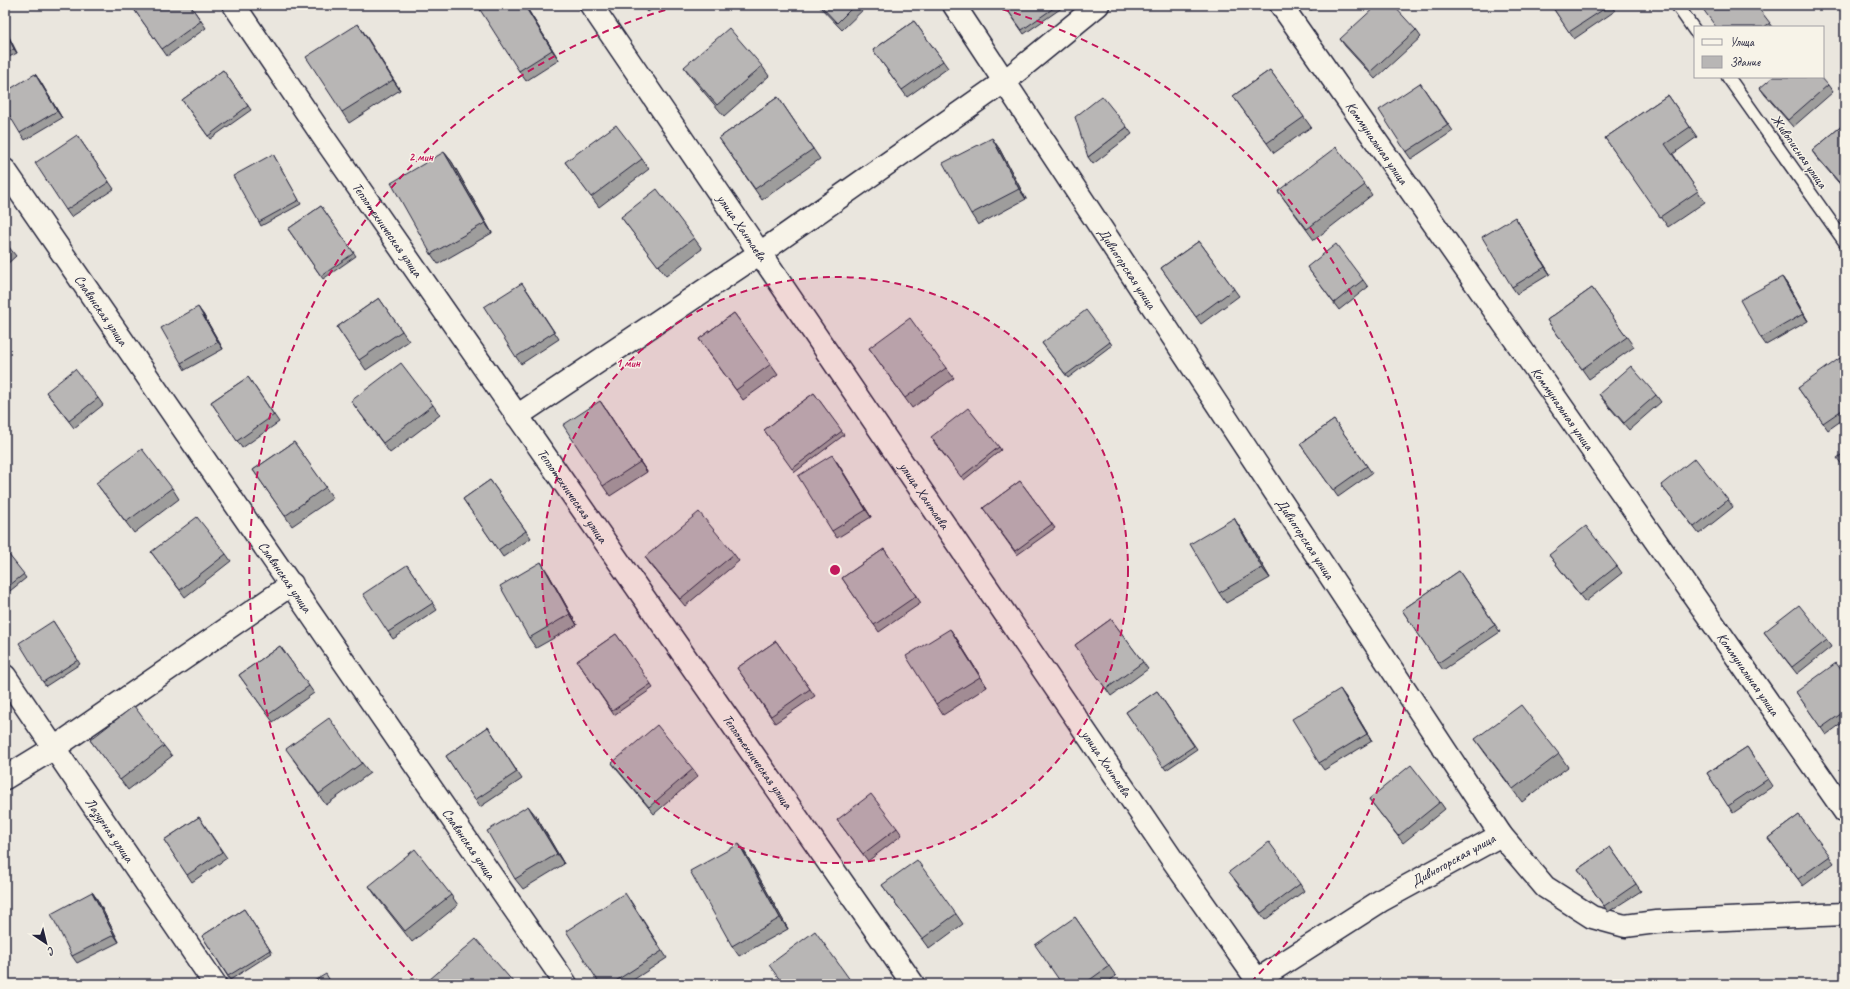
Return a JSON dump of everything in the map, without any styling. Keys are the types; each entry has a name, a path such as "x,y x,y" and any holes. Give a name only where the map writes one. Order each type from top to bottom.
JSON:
{"street":[{"name":"Теплотехническая улица","path":"234,5 326,142 913,984"},
{"name":"улица Хантаева","path":"591,5 1174,862 1259,982"},
{"name":"Дивногорская улица","path":"954,5 1501,835 1382,900 1259,982"},
{"path":"517,416 760,254 1005,81 1098,5"},
{"name":"Коммунальная улица","path":"1281,5 1845,812"},
{"name":"Славянская улица","path":"5,170 292,584 566,984"},
{"path":"5,778 54,748 292,584"},
{"name":"Лазурная улица","path":"5,676 215,984"},
{"path":"1501,835 1545,887 1592,917 1624,926 1656,922 1845,914"}],"lane":[{"path":"1677,5 1694,30"},
{"name":"Живописная улица","path":"1729,78 1845,242"}],"building":[{"path":"131,5 190,5 201,21 162,49"},
{"path":"477,5 524,5 552,50 519,71"},
{"path":"820,5 855,5 837,23"},
{"path":"1004,5 1058,5 1022,30"},
{"path":"1377,5 1393,5 1416,30 1370,72 1340,39"},
{"path":"1551,5 1610,5 1569,32"},
{"path":"1700,5 1756,5 1770,23 1766,26 1715,26"},
{"path":"914,21 943,61 902,90 873,50"},
{"path":"358,24 393,80 342,112 306,57"},
{"path":"729,28 762,66 717,105 684,67"},
{"path":"5,31 14,49 5,54"},
{"path":"223,70 248,106 208,136 182,100"},
{"path":"1270,70 1304,117 1267,143 1233,96"},
{"path":"35,74 57,111 20,133 5,108 5,92"},
{"path":"1772,78 1822,78 1828,85 1788,120 1760,88"},
{"path":"1420,83 1448,125 1406,152 1379,110"},
{"path":"1668,95 1690,127 1665,144 1698,191 1660,217 1605,138"},
{"path":"1102,96 1127,127 1088,157 1075,117"},
{"path":"778,97 813,149 755,189 719,138"},
{"path":"1845,123 1845,189 1812,151"},
{"path":"616,125 642,159 591,197 565,162"},
{"path":"77,135 109,182 66,210 35,163"},
{"path":"992,138 1019,189 971,214 943,163"},
{"path":"1336,147 1365,185 1307,229 1278,191"},
{"path":"444,152 485,223 431,254 391,183"},
{"path":"273,154 299,200 259,222 233,176"},
{"path":"657,189 694,238 658,266 621,217"},
{"path":"321,206 354,253 321,276 288,229"},
{"path":"1515,217 1545,267 1512,287 1482,237"},
{"path":"1199,241 1234,289 1196,317 1161,268"},
{"path":"5,242 8,246 5,249"},
{"path":"1336,244 1363,280 1334,303 1307,267"},
{"path":"1782,277 1803,314 1761,338 1740,300"},
{"path":"522,283 554,332 516,357 484,307"},
{"path":"1592,288 1627,337 1582,369 1547,320"},
{"path":"379,298 402,331 359,360 337,327"},
{"path":"198,307 218,342 181,363 161,328"},
{"path":"1086,310 1110,342 1066,375 1042,343"},
{"path":"734,313 771,364 736,390 699,339"},
{"path":"910,318 946,368 905,398 869,348"},
{"path":"1840,358 1845,365 1845,408 1823,423 1798,388"},
{"path":"401,363 433,405 383,443 351,401"},
{"path":"1631,366 1656,395 1624,423 1599,394"},
{"path":"75,369 98,398 69,421 46,392"},
{"path":"248,377 274,415 237,441 211,402"},
{"path":"814,393 842,431 792,469 764,430"},
{"path":"600,401 640,462 603,486 563,425"},
{"path":"968,408 999,447 961,477 931,437"},
{"path":"1334,420 1367,466 1333,490 1300,444"},
{"path":"294,442 326,487 285,516 253,470"},
{"path":"142,449 172,488 126,522 96,483"},
{"path":"1845,452 1845,469 1837,458"},
{"path":"832,455 866,510 832,531 798,476"},
{"path":"1695,458 1728,500 1694,527 1661,485"},
{"path":"490,480 526,531 498,550 463,499"},
{"path":"1020,481 1052,524 1015,551 983,508"},
{"path":"699,512 734,554 680,599 645,557"},
{"path":"197,517 226,554 180,590 151,552"},
{"path":"1234,518 1262,568 1219,593 1190,544"},
{"path":"1586,526 1617,566 1580,595 1549,555"},
{"path":"884,549 916,596 874,625 842,578"},
{"path":"5,550 24,574 5,589"},
{"path":"541,562 570,614 529,638 500,586"},
{"path":"407,565 433,603 388,632 363,594"},
{"path":"1459,571 1495,625 1438,663 1402,610"},
{"path":"1799,605 1827,640 1792,667 1764,632"},
{"path":"1111,619 1143,662 1106,689 1075,645"},
{"path":"53,621 78,660 43,682 19,643"},
{"path":"950,629 980,677 936,704 906,656"},
{"path":"616,634 651,684 612,711 577,661"},
{"path":"776,641 810,689 771,716 737,668"},
{"path":"280,646 309,686 268,715 239,675"},
{"path":"1836,663 1845,675 1845,711 1821,728 1796,692"},
{"path":"1340,689 1367,734 1319,763 1292,719"},
{"path":"1157,691 1194,746 1163,767 1126,712"},
{"path":"1521,705 1559,754 1513,789 1475,739"},
{"path":"134,706 164,746 120,780 90,740"},
{"path":"329,718 362,763 319,794 286,749"},
{"path":"657,725 693,769 649,807 612,763"},
{"path":"488,727 517,772 475,800 446,756"},
{"path":"1747,747 1768,779 1728,806 1707,773"},
{"path":"1411,765 1440,802 1398,836 1369,799"},
{"path":"871,794 897,828 863,854 837,820"},
{"path":"528,806 557,854 515,879 487,831"},
{"path":"1799,815 1830,856 1798,879 1768,838"},
{"path":"199,817 222,852 187,875 164,840"},
{"path":"1269,842 1300,884 1261,913 1229,872"},
{"path":"739,844 780,918 732,946 690,871"},
{"path":"1610,847 1636,884 1604,906 1578,869"},
{"path":"415,849 451,895 405,931 369,886"},
{"path":"917,860 956,914 922,939 882,885"},
{"path":"92,892 114,935 72,956 51,914"},
{"path":"625,893 662,951 611,984 600,984 566,931"},
{"path":"244,909 270,950 228,976 202,936"},
{"path":"1075,917 1109,966 1084,984 1062,984 1035,945"},
{"path":"815,931 853,984 783,984 769,965"},
{"path":"476,939 515,984 433,984 429,980"},
{"path":"326,974 332,984 309,984"}]}
